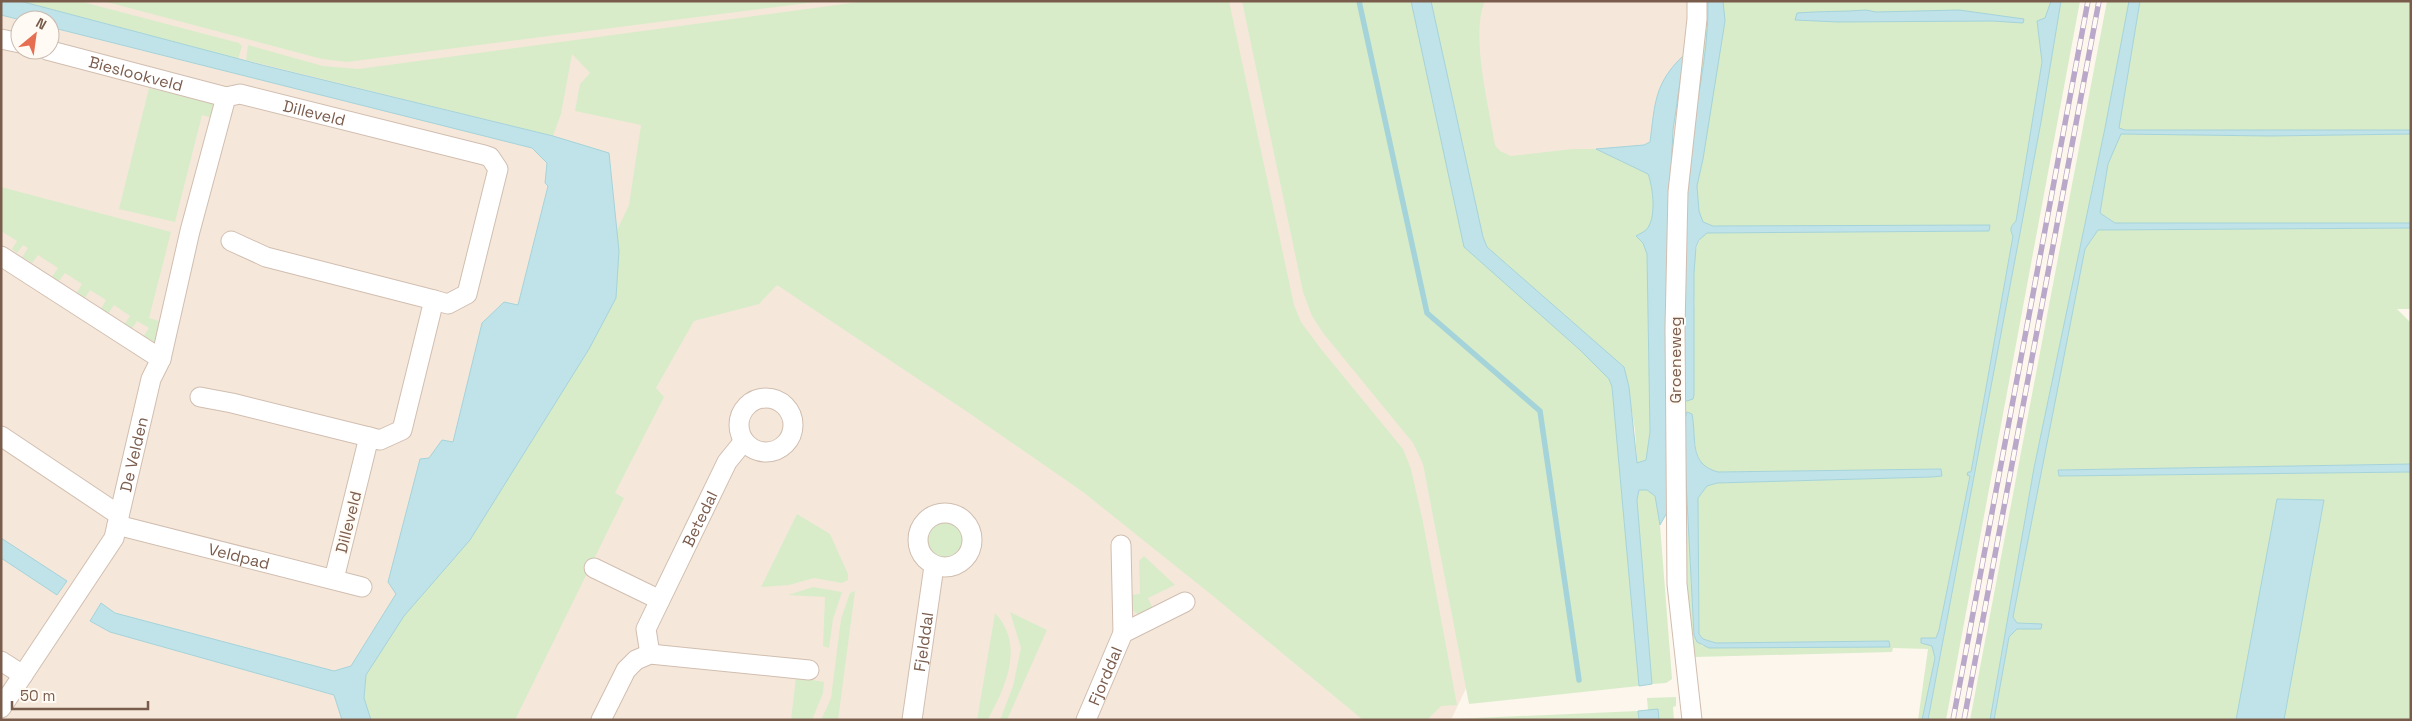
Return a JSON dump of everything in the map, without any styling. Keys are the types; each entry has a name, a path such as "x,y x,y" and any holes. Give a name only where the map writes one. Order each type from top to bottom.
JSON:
{"street":[{"name":"Groeneweg","path":"1692,720 1677,584 1675,328 1678,192 1697,19 1697,1"},
{"name":"Bieslookveld","path":"60,53 226,97"},
{"name":"Dilleveld","path":"226,97 240,94 490,157 498,169 467,294 448,304 266,257 231,241"},
{"path":"1,256 161,359 190,231 226,97"},
{"path":"200,397 232,403 380,440 402,430 434,300"},
{"name":"De Velden","path":"1,708 114,538 151,379 161,359"},
{"name":"Veldpad","path":"1,436 118,520 362,587"},
{"name":"Dilleveld","path":"334,579 369,437"},
{"name":"Betedal","path":"650,654 646,628 726,462 744,442"},
{"name":"Fjorddal","path":"1086,720 1123,633 1121,545"},
{"name":"Fjelddal","path":"912,720 934,566"},
{"path":"594,568 660,600"},
{"name":"Fjorddal","path":"1123,633 1185,602"},
{"path":"601,720 626,670 636,660 650,654 809,670"},
{"path":"1,661 23,675"}],"shaded area":[{"path":"1,1 1771,1 1696,205 1451,720 1,720"}],"green space":[{"path":"20,1 79,1 239,43 242,46 238,59 60,12 60,10"},
{"path":"103,1 823,1 347,62 322,59"},
{"path":"866,1 1229,1 1294,305 1301,322 1321,349 1403,449 1411,469 1423,522 1457,705 1441,706 1427,720 1363,720 1083,492 969,413 777,285 759,304 694,321 656,388 664,397 615,493 624,498 515,720 371,720 364,698 366,675 404,616 470,540 589,349 616,298 619,251 617,230 629,205 641,125 575,111 580,84 590,73 572,54 561,114 553,136 246,60 248,45 323,66 358,69"},
{"path":"1242,1 1411,1 1464,247 1580,350 1609,379 1612,387 1639,686 1469,704 1423,464 1413,443 1323,333 1312,316 1303,292"},
{"path":"1431,1 1485,1 1479,32 1482,71 1495,145 1500,151 1511,156 1572,149 1596,149 1648,174 1652,184 1654,200 1651,222 1645,243 1647,254 1650,432 1646,460 1637,463 1635,430 1624,367 1487,247 1483,237"},
{"path":"1704,1 2051,1 2045,18 2037,22 2042,62 2016,221 2011,228 2013,236 1971,472 1968,475 1970,476 1939,630 1936,638 1921,638 1921,643 1932,645 1935,658 1922,720 1918,720 1928,649 1893,648 1892,652 1695,657 1689,649 1685,606 1681,229","holes":["1989,225 1989,231 1707,232 1701,238 1695,256 1693,278 1695,308 1681,229","1684,442 1695,443 1701,462 1708,468 1718,472 1941,469 1942,476 1932,477 1717,483 1707,486 1698,498 1699,634 1703,639 1716,643 1889,641 1890,647 1702,646 1694,635"]},
{"path":"2061,1 2080,1 1946,720 1928,720 2041,122"},
{"path":"2107,1 2129,1 2105,128 2034,468 1990,720 1970,720"},
{"path":"2140,1 2411,1 2411,130 2125,130 2119,128"},
{"path":"164,83 206,95 216,107 212,118 202,115 175,222 119,209 149,88 161,91"},
{"path":"2121,134 2270,136 2411,134 2411,223 2115,223 2100,213 2108,164"},
{"path":"1,187 171,232 149,318 162,322 155,347 142,339 149,328 137,321 131,330 124,325 130,316 114,305 108,314 101,309 106,300 90,290 84,299 76,294 82,284 65,273 59,281 52,277 58,268 38,255 32,263 22,257 28,248 23,245 17,253 12,249 17,241 1,231"},
{"path":"2411,228 2411,309 2397,309 2411,323 2411,464 2058,470 2059,476 2411,472 2411,720 2284,720 2324,501 2278,499 2236,720 1994,720 2009,637 2016,629 2041,629 2041,624 2017,623 2013,617 2085,249 2098,230"},
{"path":"1639,490 1647,490 1655,496 1660,525 1672,679 1666,683 1652,684 1637,500"},
{"path":"797,514 830,534 848,574 848,580 842,583 814,578 789,585 761,587"},
{"path":"950,520 957,523 963,529 966,540 965,548 957,557 950,560 942,560 935,557 927,548 926,536 929,529 938,521"},
{"path":"1144,556 1175,585 1148,598 1152,607 1142,615 1134,610 1129,595 1140,594 1139,561"},
{"path":"813,587 842,592 833,619 829,648 823,646 825,597 788,595"},
{"path":"855,591 838,720 821,720 831,698 841,619 850,593"},
{"path":"1010,612 1047,630 1007,720 1000,720 1013,686 1021,648"},
{"path":"995,613 1004,625 1009,638 1011,652 1009,666 1001,693 988,719 977,720"},
{"path":"796,677 824,682 823,693 812,720 791,720"},
{"path":"1676,697 1676,706 1673,707 1674,720 1659,720 1658,710 1648,710 1647,698"},
{"path":"1638,711 1639,720 1429,720"}],"water":[{"path":"1,1 20,1 54,10 10,10 10,17 1,15"},
{"path":"1411,1 1431,1 1483,237 1487,247 1624,367 1629,387 1637,463 1646,460 1650,432 1647,254 1643,243 1636,236 1645,231 1652,218 1651,187 1648,174 1596,149 1644,145 1650,142 1655,105 1661,85 1674,65 1684,55 1673,130 1671,172 1669,509 1660,525 1655,496 1647,490 1639,490 1637,500 1652,684 1639,686 1612,387 1609,379 1580,350 1464,247"},
{"path":"1708,1 1723,1 1725,21 1697,186 1699,211 1703,222 1713,226 1990,225 1989,231 1707,233 1699,240 1696,247 1694,273 1694,395 1693,399 1687,401 1683,392 1684,221 1688,164 1704,63"},
{"path":"2051,1 2061,1 2041,122 1928,720 1922,720 1935,658 1932,646 1921,643 1921,638 1936,638 1939,630 1970,476 1967,475 1968,472 1971,472 2013,236 2011,228 2016,221 2042,62 2037,21 2045,18"},
{"path":"2129,1 2140,1 2119,128 2125,130 2411,130 2411,134 2270,136 2121,134 2108,164 2100,213 2115,223 2411,223 2411,228 2098,230 2085,249 2013,617 2017,623 2042,624 2041,629 2017,629 2009,637 1994,720 1990,720 2034,468 2105,128"},
{"path":"1866,10 1876,12 1959,10 2024,19 2023,23 1993,21 1838,22 1795,20 1797,13"},
{"path":"60,12 262,65 553,136 609,153 619,251 616,298 589,349 470,540 404,616 366,675 364,698 371,720 342,720 334,695 110,632 90,621 101,603 115,613 334,671 351,666 396,594 388,582 420,459 429,458 442,440 453,442 482,323 504,302 518,305 548,186 545,183 547,163 532,148 60,30"},
{"path":"1687,412 1692,414 1698,457 1708,468 1718,472 1941,469 1942,476 1932,477 1717,483 1707,486 1698,498 1699,634 1703,639 1716,643 1889,641 1890,647 1709,648 1697,642 1694,635 1684,442 1684,422"},
{"path":"2411,464 2411,472 2059,476 2058,470"},
{"path":"2277,499 2324,500 2284,720 2236,720"},
{"path":"1,538 67,581 57,595 1,558"},
{"path":"1658,709 1659,720 1639,720 1638,711"}],"waterway":[{"path":"1359,1 1427,313 1540,411 1579,680"}],"railway":[{"path":"1953,720 2088,1"},
{"path":"1964,720 2099,1"}]}
